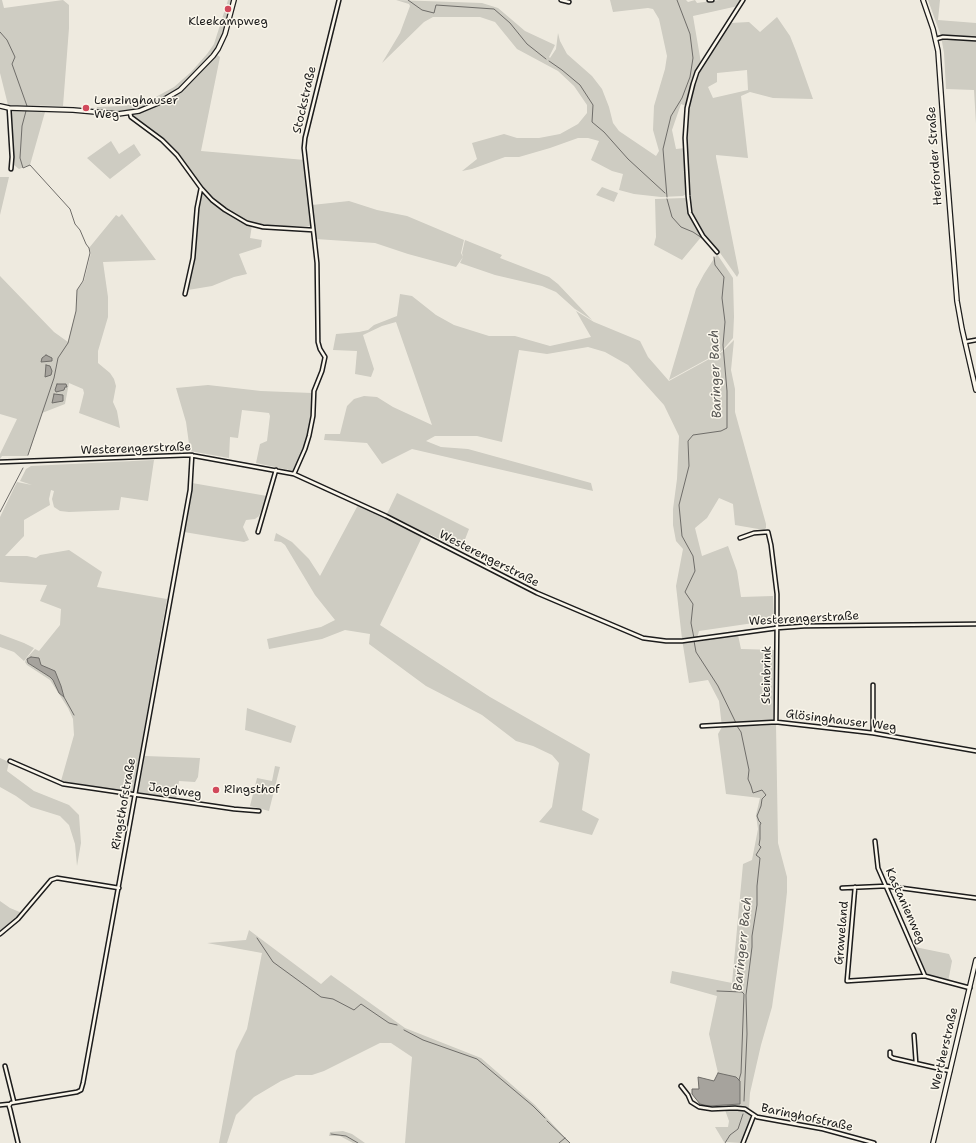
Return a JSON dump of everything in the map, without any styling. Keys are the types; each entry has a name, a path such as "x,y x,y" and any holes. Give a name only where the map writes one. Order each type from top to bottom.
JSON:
{"main road":[{"path":"0,106 9,108 87,111 118,114 130,113 149,107 168,98 180,90 206,64 218,49 222,42 234,0"},
{"name":"Herforder Straße","path":"923,0 936,39 939,60 949,206 959,312 965,342"},
{"path":"965,342 976,390"},
{"name":"Wertherstraße","path":"933,1143 976,960"}],"street":[{"name":"Stockstraße","path":"294,474 309,436 313,416 314,390 322,371 325,356 320,349 318,342 317,263 304,148 305,138 339,0"},
{"path":"561,0 569,2"},
{"path":"717,252 703,236 690,214 687,189 685,138 687,108 697,72 743,0"},
{"path":"936,39 943,37 976,38"},
{"path":"9,108 12,157 11,169"},
{"path":"130,113 131,117 162,140 178,155 201,188 212,200 238,218 247,223 262,227 314,230"},
{"path":"185,294 193,258 197,208 201,188"},
{"path":"965,342 976,340"},
{"name":"Westerengerstraße","path":"0,462 192,455 294,474 386,516 537,593 643,638 666,641 693,640 777,628 833,625 976,624"},
{"name":"Ringsthofstraße","path":"10,1104 14,1102 77,1092 82,1087 190,490 192,455"},
{"path":"258,532 276,470"},
{"name":"Steinbrink","path":"740,538 754,533 768,532 771,545 777,594 776,722"},
{"path":"873,685 873,733"},
{"name":"Glösinghauser Weg","path":"702,726 776,722 873,733 976,751"},
{"name":"Jagdweg","path":"10,761 63,784 234,809 260,811"},
{"name":"Kastanienweg","path":"875,841 878,868 925,976"},
{"path":"0,934 18,919 51,880 60,878 119,888"},
{"path":"842,888 886,886 976,898"},
{"name":"Graweland","path":"855,887 847,981 925,976"},
{"path":"925,976 970,988"},
{"path":"914,1035 916,1063"},
{"path":"890,1052 890,1056 893,1058 950,1071"},
{"path":"5,1066 14,1102"},
{"name":"Baringhofstraße","path":"681,1086 688,1094 691,1102 706,1109 745,1109 754,1116 823,1128 874,1143"},
{"path":"0,1105 10,1104 18,1143"},
{"path":"743,1143 750,1121 754,1116"}],"shaded area":[{"path":"0,0 2,0 4,8 63,0 69,5 69,28 63,106 8,105 0,73"},
{"path":"228,0 232,0 221,39 216,50 178,90 164,99 124,113 96,111 97,107 124,106 139,103 154,98 174,87 191,72 214,44"},
{"path":"396,0 482,3 498,8 525,31 555,45 549,57 550,58 556,49 558,33 560,41 567,54 592,76 602,89 613,123 619,131 656,156 659,151 653,130 654,106 665,69 667,56 659,19 653,9 648,8 613,12 610,0 686,0 688,2 695,0 697,3 719,0 742,0 738,6 693,16 701,63 694,76 686,106 681,104 672,130 676,149 685,148 686,194 683,196 661,197 634,194 619,190 623,174 612,171 591,160 599,141 588,138 578,138 519,157 505,157 462,171 477,159 472,143 504,134 517,138 539,138 560,134 578,124 587,113 587,105 574,86 558,71 517,49 495,22 480,17 433,17 424,22 382,63 400,33 410,6 409,4"},
{"path":"928,0 940,0 938,20 976,23 976,124 974,90 946,89 944,53 941,36"},
{"path":"777,17 790,36 813,99 773,98 750,92 741,96 748,158 716,155 739,273 737,277 691,215 688,195 686,132 689,106 698,74 730,23 749,22 760,32","holes":["747,70 748,90 713,98 708,87 717,82 717,73"]},
{"path":"216,54 220,57 201,151 305,160 312,226 263,226 239,218 212,198 200,186 180,155 163,138 133,117 134,114 169,99 182,90"},
{"path":"11,110 45,112 30,165 19,169 14,165 9,114 11,116"},
{"path":"111,141 119,154 134,144 141,155 110,179 87,158"},
{"path":"0,177 9,177 0,215"},
{"path":"602,187 618,193 614,202 596,195"},
{"path":"204,193 212,201 238,219 252,225 250,238 262,240 261,247 239,254 247,274 234,277 212,286 188,290 195,258 199,195"},
{"path":"685,198 687,200 692,220 702,236 682,260 654,245 656,237 655,199"},
{"path":"349,201 377,210 407,216 464,240 461,253 463,257 456,267 375,243 316,239 312,205"},
{"path":"122,214 156,260 103,262 108,297 108,317 98,351 98,363 110,373 114,379 116,386 113,402 117,411 120,428 79,413 84,393 83,389 69,383 65,404 42,413 28,456 2,456 0,459 0,454 17,419 0,414 0,276 54,332 68,342 76,311 77,290 84,281 91,253 89,248 116,215 119,217"},
{"path":"465,240 502,255 500,258 549,277 558,284 592,320 575,309 556,292 542,286 495,275 460,263 463,257 462,253"},
{"path":"717,254 733,278 733,338 722,351 669,380 696,289"},
{"path":"400,294 412,296 436,315 454,325 489,336 515,336 550,346 591,337 576,311 594,322 640,341 648,357 669,381 722,352 734,340 731,370 735,389 735,412 766,528 764,530 735,525 733,504 719,498 707,518 695,528 702,556 728,546 737,571 741,597 773,596 774,620 699,631 696,642 738,635 741,649 776,650 773,723 757,724 759,726 776,724 778,843 787,877 783,929 772,1007 761,1045 750,1093 749,1108 752,1113 741,1143 724,1142 715,1127 728,1127 729,1121 725,1110 727,1105 740,1104 736,1077 718,1073 709,1034 717,996 670,983 672,971 732,983 743,864 752,860 758,829 756,815 760,798 726,794 718,734 722,727 719,701 708,680 689,683 676,586 683,549 676,541 673,525 679,436 664,405 628,365 605,352 588,347 547,354 519,350 502,442 477,436 435,436 426,441 441,447 468,449 591,483 593,491 412,449 382,464 367,443 324,440 325,434 340,434 347,406 354,399 364,396 377,397 393,407 432,425 396,322 382,326 363,335 374,369 371,377 355,374 357,351 333,350 336,334 368,330 374,325 397,316"},
{"path":"46,355 52,358 52,361 41,362 42,358"},
{"path":"46,365 50,366 52,371 51,375 45,377"},
{"path":"57,384 66,384 67,387 65,387 64,390 56,392 55,390"},
{"path":"208,385 261,391 312,393 310,429 305,446 294,471 256,463 260,444 267,441 270,416 269,413 242,410 238,438 230,437 229,458 190,451 186,422 176,388"},
{"path":"54,394 63,395 63,401 52,403"},
{"path":"154,460 148,501 121,497 119,510 60,511 54,507 52,499 54,491 51,490 49,499 50,505 24,520 24,536 5,556 27,556 36,558 40,555 69,550 102,572 97,587 167,599 133,792 61,781 74,735 73,719 68,708 50,680 27,665 25,662 35,649 39,651 60,625 61,609 40,601 47,585 0,582 0,517 17,482 32,485 20,481 26,469 31,466","holes":["27,661 40,661 41,665 56,674 63,696 59,693 50,677"]},
{"path":"192,483 267,496 259,516 255,519 246,520 243,527 249,540 244,542 184,532"},
{"path":"397,493 469,529 464,542 485,555 483,560 429,534 422,537 380,625 490,697 590,754 582,810 599,819 592,835 539,822 552,807 559,763 552,755 533,746 516,741 482,715 426,686 369,644 370,634 345,630 322,639 269,649 267,639 321,627 335,620 315,595 285,545 281,542 274,541 276,533 292,542 309,559 320,576 358,505 385,518"},
{"path":"0,634 34,648 24,661 14,652 0,647"},
{"path":"31,657 39,658 41,665 55,671 64,697 59,693 50,677 28,663 27,659"},
{"path":"247,708 296,726 291,743 245,730"},
{"path":"145,756 200,758 198,777 195,782 179,781 176,799 138,792"},
{"path":"0,758 9,762 7,771 34,791 69,805 79,815 81,843 77,866 75,844 69,825 60,816 31,807 0,787"},
{"path":"275,766 280,767 269,811 250,806 257,778 272,781"},
{"path":"0,901 10,908 22,913 0,933"},
{"path":"249,930 321,984 331,975 405,1028 481,1058 535,1105 570,1143 405,1143 412,1057 391,1043 380,1043 324,1071 312,1075 296,1075 281,1081 254,1097 236,1115 227,1143 219,1143 236,1051 247,1029 262,953 207,943 246,940"},
{"path":"915,947 949,954 952,961 948,982 927,974"},
{"path":"718,1073 736,1077 740,1081 740,1104 709,1106 700,1104 692,1094 692,1089 699,1089 698,1077 714,1081"},
{"path":"343,1131 352,1134 365,1143 353,1143 340,1136 329,1136 330,1132"}],"waterway":[{"path":"408,0 422,10 434,13 436,5 494,9 510,23 527,44 546,59"},
{"name":"Baringer Bach","path":"667,197 663,149 671,116 682,98 690,77 693,58 690,34 677,0"},
{"path":"0,32 7,40 15,57 12,64 27,106"},
{"path":"549,61 580,85 593,105 592,122 604,132 628,159 665,193"},
{"path":"26,111 22,126 20,158 23,168 30,165 70,209 75,224 80,230 90,253 83,281 77,290 76,311 68,343 58,358 54,378 28,455"},
{"name":"Baringer Bach","path":"667,199 672,217 681,227 702,238"},
{"name":"Baringer Bach","path":"694,638 691,623 693,604 685,592 695,571 693,556 682,536 679,505 689,466 688,441 693,435 721,431 727,428 727,391 723,345 725,322 722,298 724,277 715,265 714,257"},
{"path":"0,512 23,468"},
{"path":"694,641 696,652 718,686 736,723"},
{"path":"64,697 74,715"},
{"name":"Baringerr Bach","path":"737,726 741,732 749,770 748,779 753,793 762,790 766,795 762,799 757,816 761,823 759,845 761,847 756,855 760,858 757,886 757,905 752,936 746,995 747,1034 744,1101"},
{"path":"257,938 273,962 321,997 333,999 354,1010 361,1004 389,1023 397,1025"},
{"name":"Baringerr Bach","path":"717,991 742,992 744,994 741,1073 739,1080"},
{"path":"404,1030 423,1040 477,1059 545,1118"},
{"name":"Baringerr Bach","path":"725,1143 730,1135 738,1129 743,1114"},
{"path":"547,1121 570,1143"},
{"path":"331,1134 346,1136 358,1143"},
{"path":"559,1143 565,1138"}],"place":[{"name":"Kleekampweg","path":"228,9"},
{"name":"Lenzinghauser Weg","path":"86,108"},
{"name":"Ringsthof","path":"216,790"}]}
